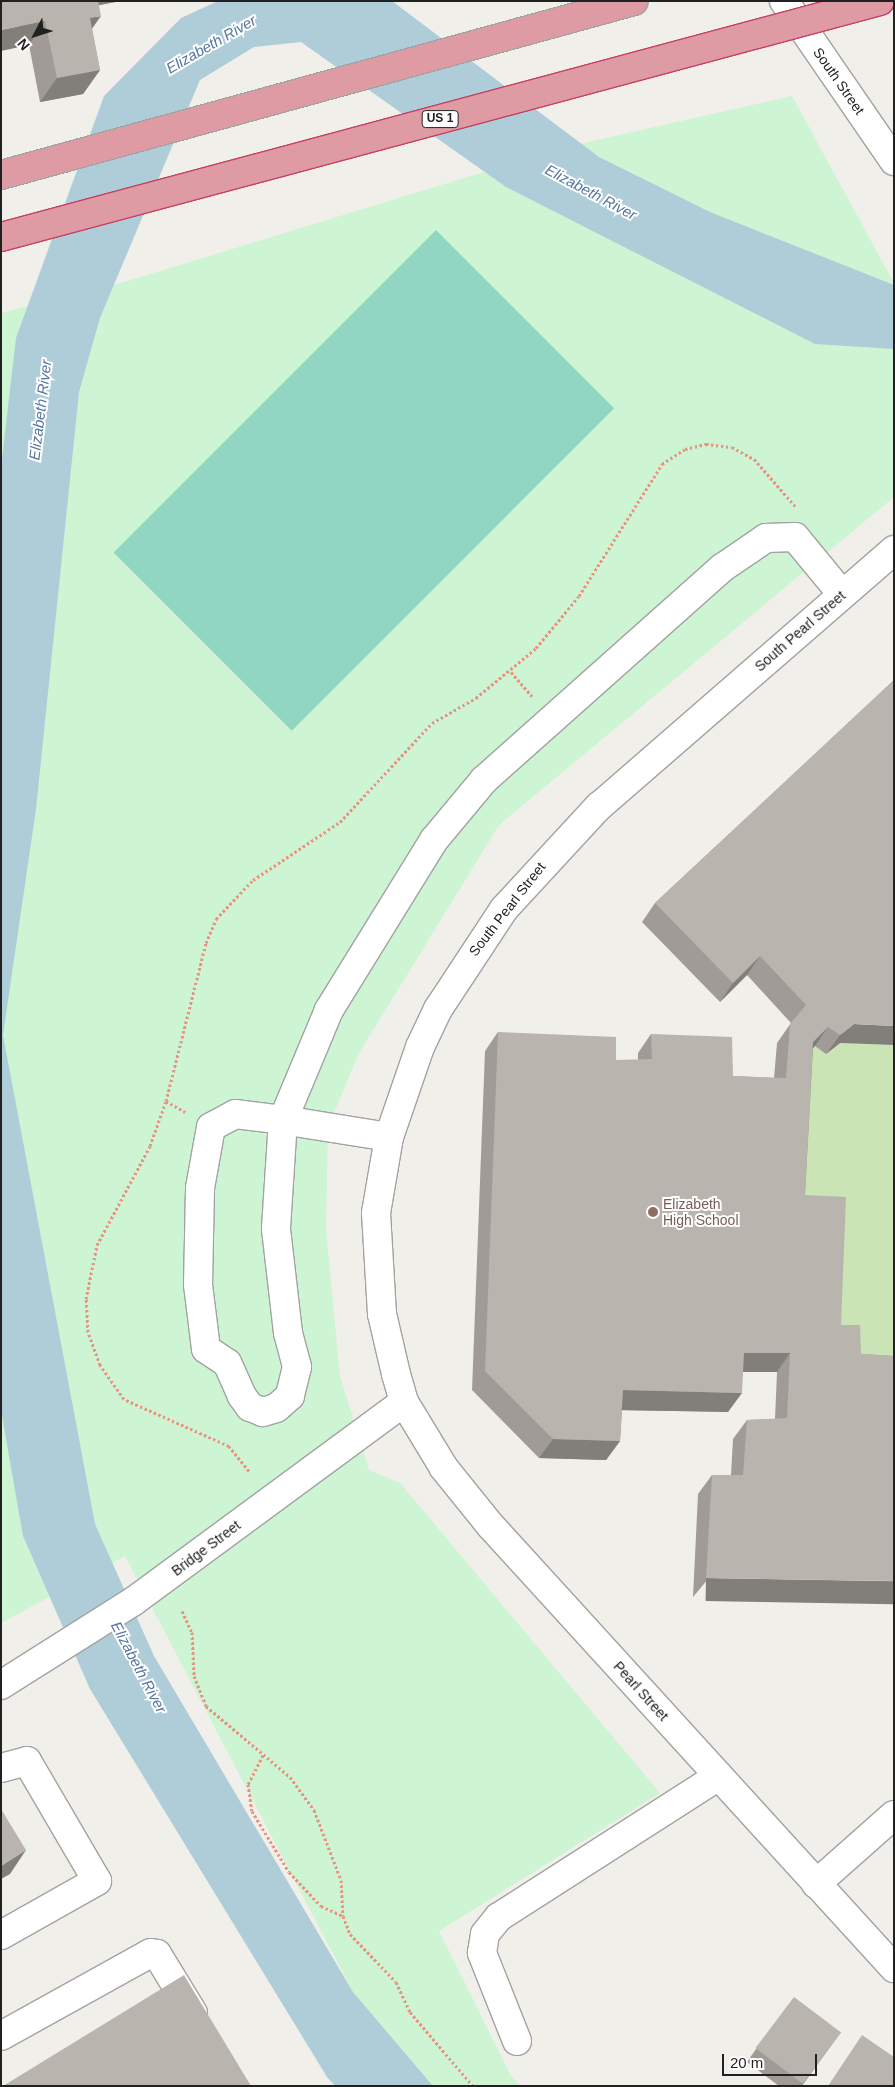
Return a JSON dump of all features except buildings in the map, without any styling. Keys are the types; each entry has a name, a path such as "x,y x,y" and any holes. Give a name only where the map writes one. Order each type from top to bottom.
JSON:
{"highway":[{"path":"1,175 634,1"},
{"name":"US 1","path":"1,237 880,1"}],"street":[{"name":"South Street","path":"784,1 894,161"},
{"path":"389,1137 283,1120 235,1114 211,1127 200,1188 198,1284 206,1349 227,1363 242,1396 250,1407 263,1412 276,1408 290,1396 297,1367 288,1333 276,1229 283,1120 329,1010 434,840 484,780 722,568 766,538 795,537 842,594"},
{"name":"South Pearl Street","path":"404,1402 382,1314 376,1261 376,1213 389,1137 404,1086 438,1009 470,957 528,880 599,806 894,550"},
{"name":"Bridge Street","path":"1,1685 68,1646 134,1601 404,1402"},
{"name":"Pearl Street","path":"404,1402 444,1468 490,1525 816,1884 894,1967"},
{"path":"1,1768 26,1761 97,1881 1,1935"},
{"path":"517,2041 482,1953 485,1934 499,1917 719,1776"},
{"path":"816,1884 894,1814"},
{"path":"1,2036 151,1953 157,1954 208,2036"}],"path":[{"path":"182,1612 192,1632 194,1676 206,1706 290,1777 314,1810 341,1880 343,1916 361,1950 396,1982 410,2012 473,2086"},
{"path":"263,1755 248,1784 252,1811 289,1872 321,1906 343,1916"}],"green space":[{"path":"792,96 894,283 894,497 499,825 359,1053 328,1127 326,1230 340,1376 369,1470 400,1483 660,1793 439,1931 511,2076 521,2086 433,2086 353,1992 125,1556 1,1623 1,313 121,283 566,147"},
{"path":"436,230 614,408 292,731 114,552"},
{"path":"840,1043 894,1045 894,1375 847,1373 792,1214 800,1061 815,1046 826,1054"}],"water":[{"name":"Elizabeth River","path":"218,1 392,1 599,157 710,212 894,285 894,349 815,344 506,187 301,42 254,47 200,80 100,318 79,392 36,809 3,1035 95,1524 154,1656 353,1992 433,2086 335,2086 327,2077 90,1689 23,1536 1,1410 1,467 16,338 104,96 181,18"}],"place":[{"name":"Elizabeth High School","path":"653,1212"}]}
